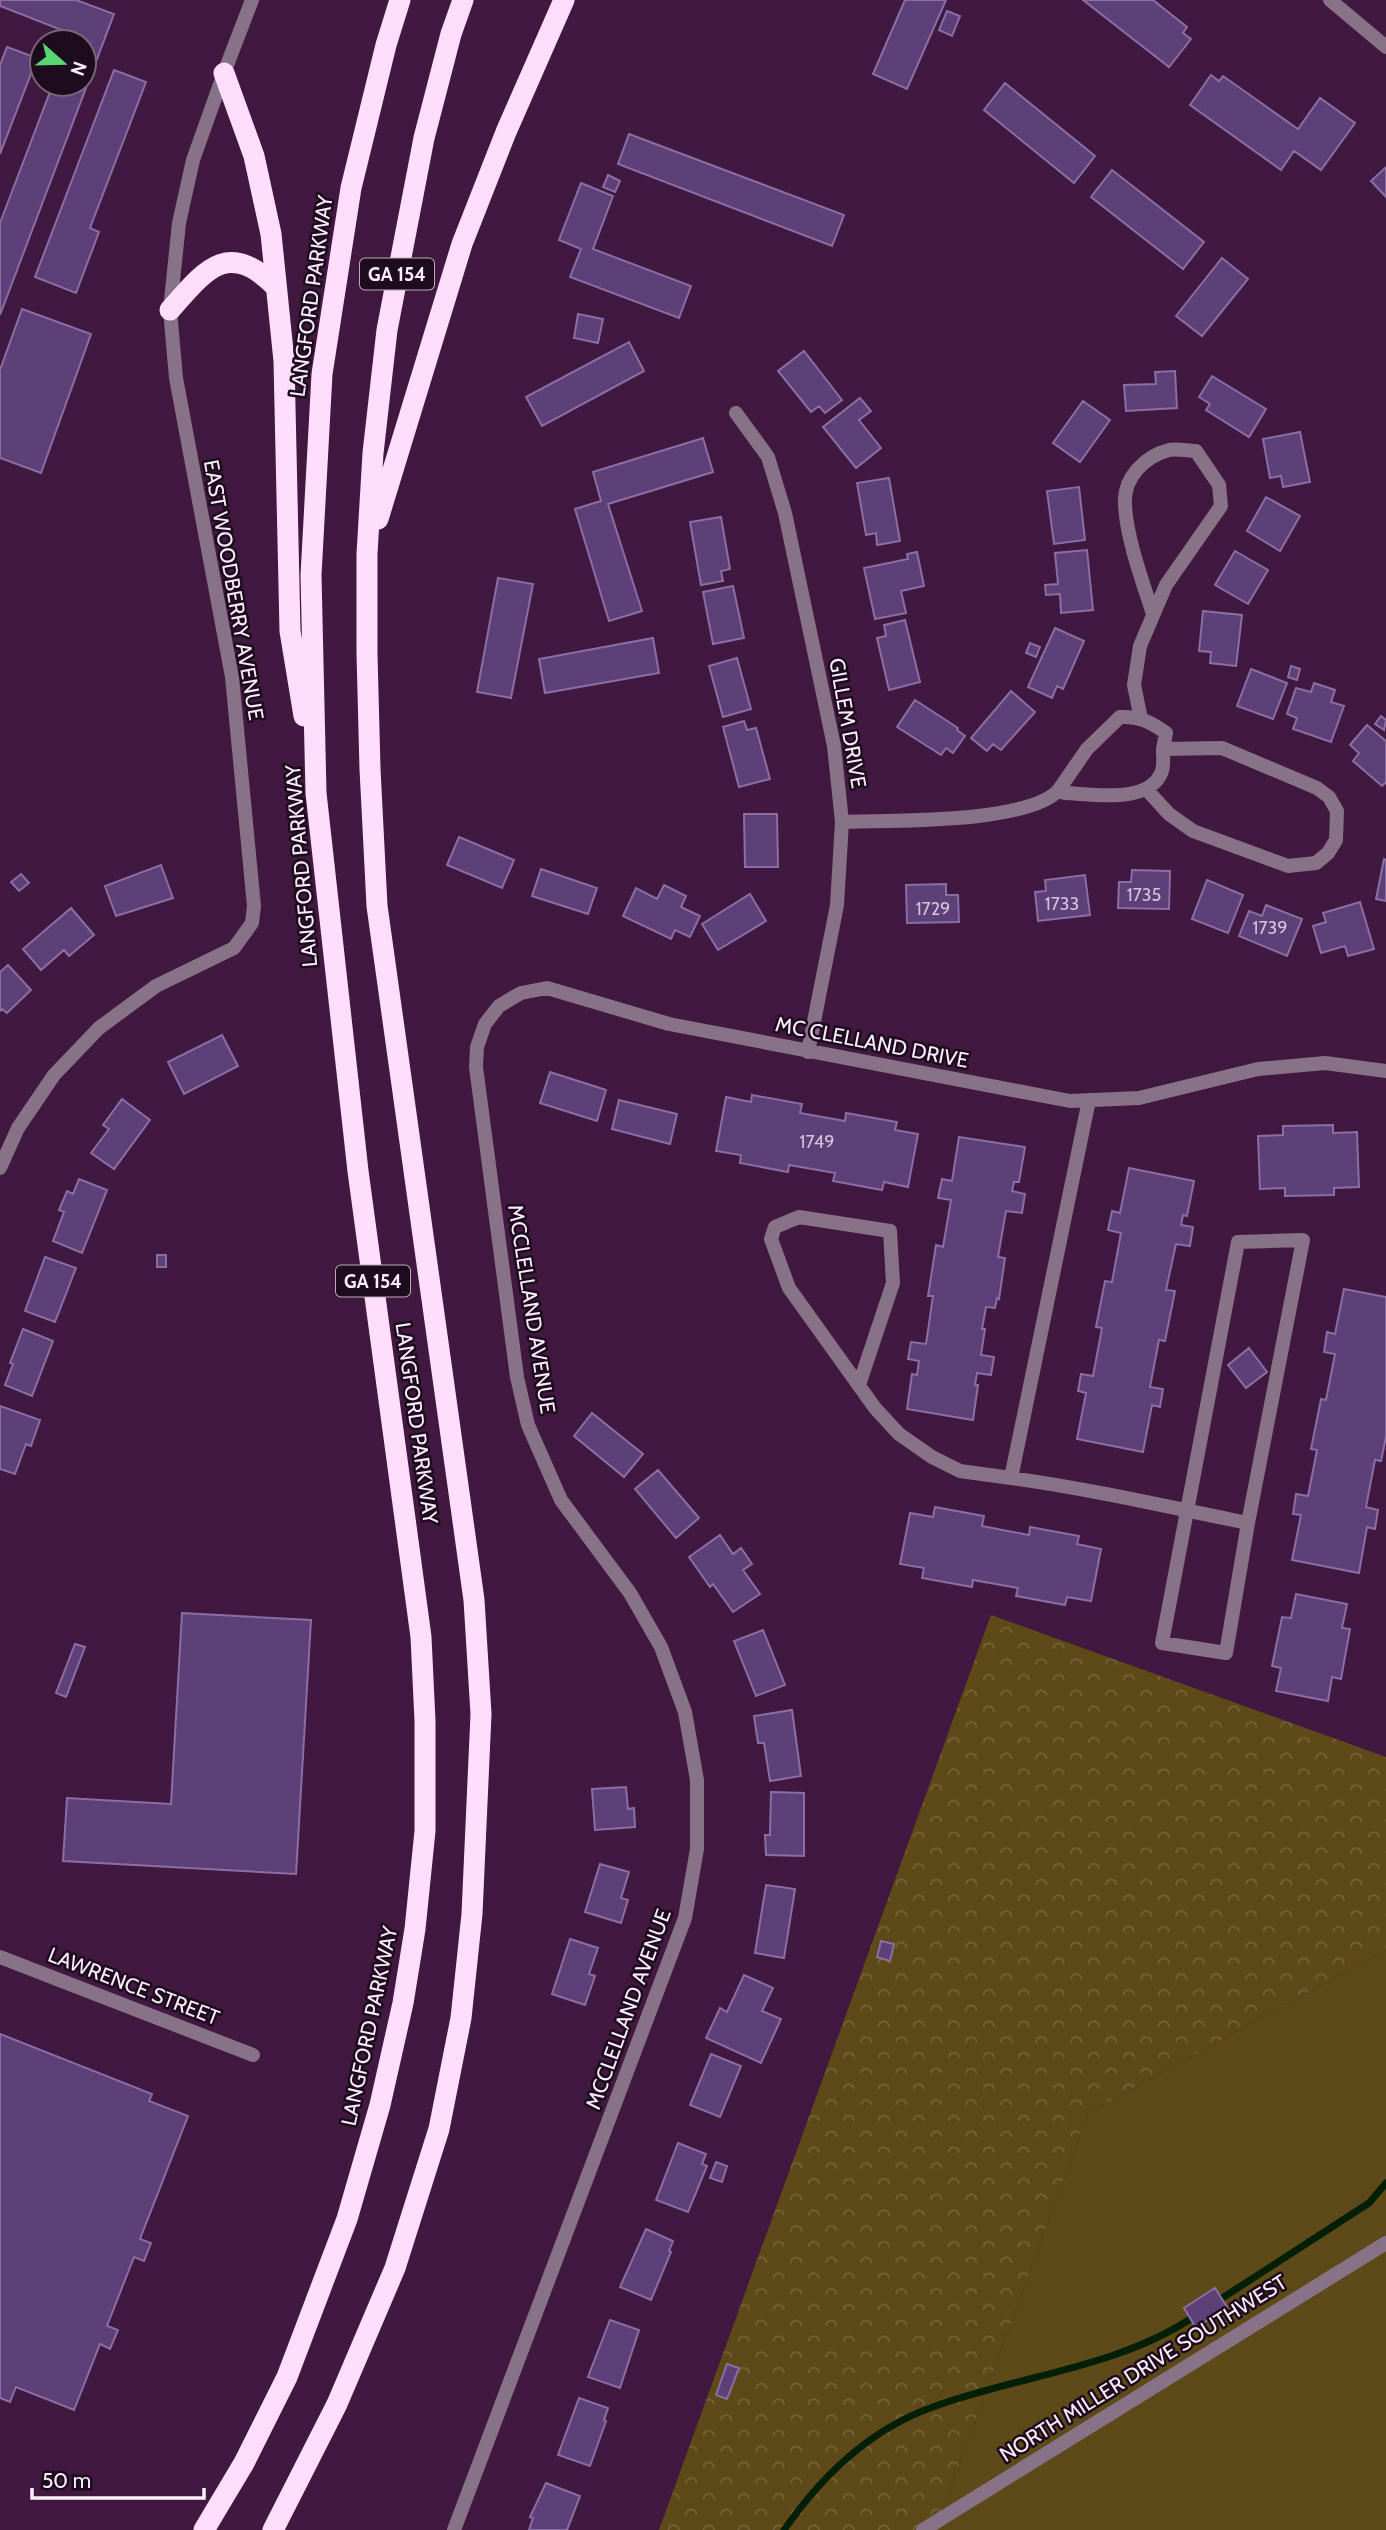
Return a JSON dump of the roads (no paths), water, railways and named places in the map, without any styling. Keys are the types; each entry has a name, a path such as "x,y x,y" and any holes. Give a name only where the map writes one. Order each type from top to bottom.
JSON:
{"highway":[{"name":"LANGFORD PARKWAY","path":"204,2530 244,2463 287,2377 347,2219 380,2105 403,2003 415,1929 425,1831 425,1721 421,1637 358,1171 316,793 311,575 322,374 351,188 386,45 400,0"},
{"name":"LANGFORD PARKWAY","path":"273,2530 337,2404 394,2268 439,2129 461,2018 472,1913 481,1727 474,1600 377,906 369,757 367,554 373,453 387,330 424,138 463,0"},
{"path":"367,554 400,439 462,244 506,132 564,0"},
{"path":"224,73 254,156 271,234 284,361 290,631 316,793"},
{"path":"170,310 203,275 221,263 237,261 253,267 276,287"}],"street":[{"name":"EAST WOODBERRY AVENUE","path":"0,1168 19,1128 54,1075 99,1028 156,986 234,948 252,923 254,906 232,677 176,378 170,310 178,223 193,160 252,0"},
{"path":"1330,0 1386,47"},
{"name":"GILLEM DRIVE","path":"736,413 768,457 785,513 834,746 842,822 837,905 808,1052"},
{"path":"1141,719 1135,685 1140,646 1166,585 1220,506 1220,485 1196,451 1171,449 1149,457 1129,480 1124,503 1153,614"},
{"path":"842,822 983,817 1023,807 1053,795 1087,749 1120,717 1153,723 1166,733 1162,772 1147,790 1129,795 1065,793 1058,790"},
{"path":"1147,790 1169,814 1193,831 1288,866 1316,863 1328,853 1336,840 1337,811 1329,797 1317,788 1222,748 1163,749"},
{"name":"MC CLELLAND DRIVE","path":"486,1143 476,1066 477,1047 485,1024 499,1006 521,993 547,988 669,1024 1070,1101 1139,1098 1258,1069 1325,1063 1386,1070"},
{"path":"1011,1478 1088,1100"},
{"name":"MCCLELLAND AVENUE","path":"454,2530 685,1918 697,1849 697,1780 685,1712 661,1647 630,1593 561,1500 527,1425 517,1377 486,1143"},
{"path":"859,1385 893,1283 890,1231 799,1217 775,1227 771,1239 789,1289 875,1408 899,1434 932,1457 960,1471 1070,1486 1248,1523"},
{"path":"1303,1240 1248,1523 1226,1653 1162,1643 1238,1242 1303,1240"},
{"name":"LAWRENCE STREET","path":"0,1957 253,2055"},
{"name":"NORTH MILLER DRIVE SOUTHWEST","path":"923,2530 1386,2243"}],"waterway":[{"path":"1213,2304 1369,2203 1386,2183"},
{"path":"784,2530 814,2492 849,2457 888,2428 910,2416 966,2396 1103,2359 1168,2332 1198,2314"}]}
